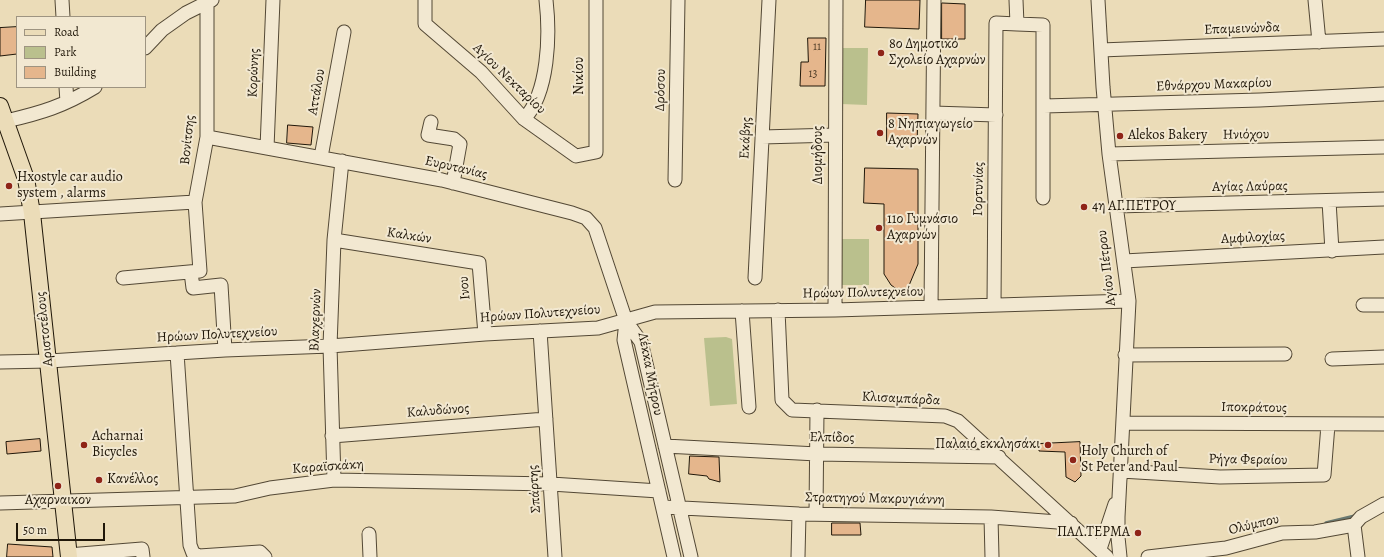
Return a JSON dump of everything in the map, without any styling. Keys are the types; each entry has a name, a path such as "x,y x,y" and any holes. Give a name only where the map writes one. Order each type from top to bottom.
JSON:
{"main road":[{"name":"Αριστοτέλους","path":"3,113 26,179 32,212 49,361 68,556"}],"street":[{"path":"62,0 63,16"},
{"name":"Κορώνης","path":"267,148 273,0"},
{"name":"Αγίου Νεκταρίου","path":"425,0 425,24 481,72 524,119 576,156 596,152"},
{"path":"524,119 529,114 536,100 546,66 548,32 546,0"},
{"name":"Νικίου","path":"596,0 596,152"},
{"name":"Δρόσου","path":"675,180 678,0"},
{"name":"Εκάβης","path":"755,278 769,0"},
{"name":"Διομήδους","path":"834,310 836,0"},
{"path":"931,307 934,0"},
{"path":"1016,0 1017,24 1043,25 1043,198"},
{"name":"Αγίου Πέτρου","path":"1098,0 1104,105 1109,154 1129,301 1118,538 1120,557"},
{"path":"1315,0 1319,42"},
{"path":"146,47 162,30 186,13 210,1"},
{"name":"Βονίτσης","path":"191,272 200,271 195,202 207,137 210,1"},
{"name":"Γορτυνίας","path":"994,305 996,23 1017,24"},
{"name":"Αττάλου","path":"321,157 344,32"},
{"name":"Επαμεινώνδα","path":"1101,50 1384,39"},
{"path":"66,88 67,102"},
{"path":"3,113 43,112 67,102 93,88"},
{"name":"Εθνάρχου Μακαρίου","path":"1044,106 1260,100 1384,94"},
{"path":"933,113 996,116"},
{"path":"431,122 428,135 454,139 460,144 453,183"},
{"path":"762,137 835,135"},
{"name":"Ευρυτανίας","path":"207,137 321,157 453,183 572,213 586,218 598,234 626,321"},
{"name":"Ηνιόχου","path":"1109,154 1384,147"},
{"name":"Βλαχερνών","path":"334,480 330,346 334,240 342,161"},
{"name":"Αγίας Λαύρας","path":"1116,206 1384,199"},
{"path":"1329,201 1332,250"},
{"path":"0,214 195,202"},
{"name":"Καλκών","path":"334,240 479,263"},
{"name":"Αμφιλοχίας","path":"1124,261 1384,247"},
{"name":"Ινου","path":"479,263 485,334"},
{"path":"123,278 191,272 193,288 221,285 226,350"},
{"name":"Ηρώων Πολυτεχνείου","path":"0,362 49,361 226,350 330,346 485,334 598,328 655,312 834,310 1129,301"},
{"path":"1363,305 1384,304"},
{"name":"Κλισαμπάρδα","path":"778,310 782,400 792,410 945,416 958,420 1071,522 1103,553"},
{"path":"742,311 749,406"},
{"name":"Λέκκα Μήτρου","path":"626,321 641,342 691,557"},
{"name":"Λέκκα Μήτρου","path":"626,321 624,340 674,557"},
{"name":"Σπάρτης","path":"540,331 555,557"},
{"path":"177,353 190,545 193,553 198,556 235,555 260,552 265,557"},
{"path":"1126,355 1285,354"},
{"path":"1332,359 1384,357"},
{"path":"816,514 817,410"},
{"name":"Καλυδώνος","path":"332,436 546,419"},
{"name":"Ιποκράτους","path":"1123,423 1328,425 1384,424"},
{"name":"Ρήγα Φεραίου","path":"1121,471 1220,476 1324,475 1328,425"},
{"name":"Ελπίδος","path":"665,446 817,454 998,456"},
{"path":"1103,553 1117,497 1121,471"},
{"name":"Καραϊσκάκη","path":"0,503 63,500 187,499 234,496 270,488 334,480 551,484 659,491"},
{"path":"1358,557 1354,525 1360,517 1384,504"},
{"name":"Στρατηγού Μακρυγιάννη","path":"662,507 799,514 991,517 1071,522"},
{"path":"798,557 799,514"},
{"path":"991,517 992,557"},
{"name":"Ολύμπου","path":"1148,557 1226,548 1282,533 1316,532 1354,525"},
{"path":"369,534 370,557"},
{"path":"68,556 142,549 144,557"}],"green space":[{"path":"842,48 868,48 867,105 841,104"},
{"path":"841,239 869,239 869,285 841,285"},
{"path":"726,337 732,339 737,404 710,406 704,338"}],"building":[{"path":"866,0 920,0 919,29 865,27"},
{"path":"942,3 965,4 965,39 942,39"},
{"path":"16,27 16,54 0,56 0,28"},
{"path":"808,38 826,38 825,86 800,86 801,62 808,62"},
{"path":"887,113 918,114 917,143 887,142"},
{"path":"288,125 313,127 311,145 287,143"},
{"path":"865,168 918,169 918,264 905,295 891,285 884,274 884,204 864,203"},
{"path":"40,439 41,451 7,454 6,442"},
{"name":"Holy Church of St Peter and Paul","path":"1080,442 1081,476 1075,482 1066,477 1065,452 1039,451 1039,444"},
{"path":"690,456 719,457 720,482 709,479 707,476 689,474"},
{"path":"832,523 860,523 861,535 832,535"},
{"path":"8,544 52,547 53,557 7,557"}],"waterway":[{"path":"1326,523 1355,516"}],"place":[{"name":"8ο Δημοτικό Σχολείο Αχαρνών","path":"881,53"},
{"name":"8 Νηπιαγωγείο Αχαρνών","path":"880,133"},
{"name":"Alekos Bakery","path":"1120,136"},
{"name":"Hxostyle car audio system , alarms","path":"9,186"},
{"name":"4η ΑΓ.ΠΕΤΡΟΥ","path":"1084,207"},
{"name":"11ο Γυμνάσιο Αχαρνών","path":"879,228"},
{"name":"Acharnai Bicycles","path":"84,445"},
{"name":"Παλαιό εκκλησάκι","path":"1048,445"},
{"name":"Holy Church of St Peter and Paul","path":"1073,460"},
{"name":"Κανέλλος","path":"99,480"},
{"name":"Αχαρναικον","path":"58,486"},
{"name":"ΠΑΛ.ΤΕΡΜΑ","path":"1138,533"}]}
